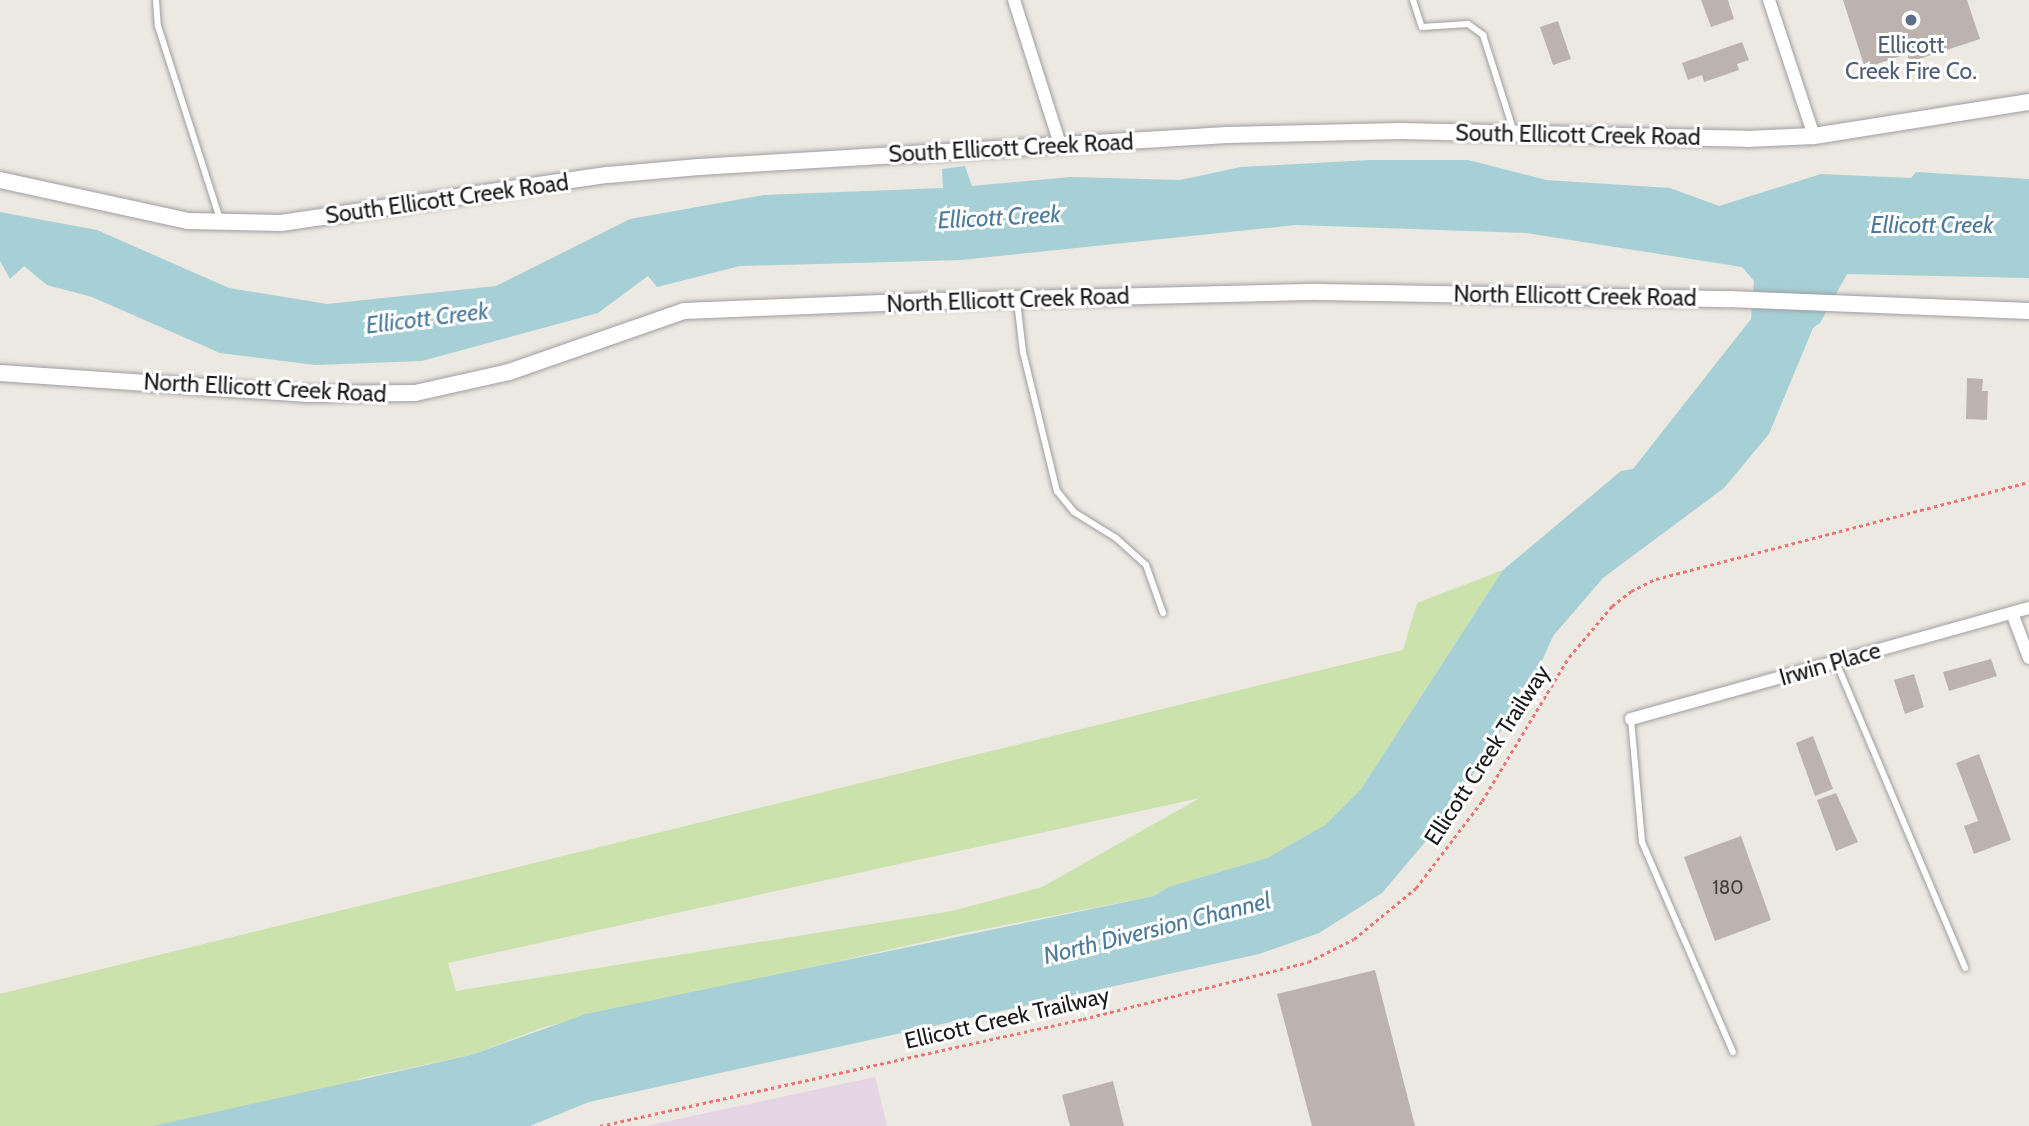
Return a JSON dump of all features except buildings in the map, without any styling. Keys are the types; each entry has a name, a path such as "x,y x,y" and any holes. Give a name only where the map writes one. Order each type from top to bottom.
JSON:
{"street":[{"path":"1014,0 1060,144"},
{"path":"1769,0 1814,136"},
{"name":"South Ellicott Creek Road","path":"0,180 147,214 222,224 281,223 660,170 1060,144 1360,132 1747,139 1814,136 2029,102"},
{"name":"North Ellicott Creek Road","path":"0,373 379,395 415,393 509,372 684,311 1016,299 1318,292 1729,299 2029,312"},
{"name":"Irwin Place","path":"1631,719 2029,608"},
{"path":"2012,613 2029,658"}],"lane":[{"path":"156,0 158,26 222,224"},
{"path":"1413,0 1422,27 1468,24 1483,35 1514,134"},
{"path":"1016,299 1023,352 1057,491 1074,512 1116,538 1146,565 1163,613"},
{"path":"1836,662 1965,968"},
{"path":"1631,719 1642,842 1733,1052"}],"path":[{"name":"Ellicott Creek Trailway","path":"600,1126 1083,1018 1308,962 1354,939 1416,888 1482,801 1569,657 1612,606 1631,591 1656,579 2029,482"}],"shaded area":[{"path":"875,1077 887,1126 646,1126"}],"green space":[{"path":"1503,570 1361,789 1325,825 1267,858 1168,887 1154,896 959,934 544,1027 471,1055 362,1078 345,1086 153,1126 0,1126 0,994 1403,650 1417,603","holes":["1200,798 1042,887 952,911 456,991 448,963"]}],"water":[{"path":"1370,160 1468,160 1546,180 1670,188 1719,206 1821,174 1911,178 1916,172 2029,179 2029,278 1847,274 1820,323 1813,328 1769,434 1724,488 1603,578 1553,636 1534,679 1443,821 1382,893 1319,933 1259,954 589,1102 530,1126 153,1126 471,1055 586,1014 1154,896 1168,887 1267,858 1325,825 1361,789 1503,570 1621,471 1633,469 1751,319 1754,281 1742,267 1526,233 1296,225 961,260 740,266 657,287 648,276 598,313 422,361 315,365 220,353 92,297 47,285 24,266 10,279 0,261 0,212 97,230 229,288 327,304 496,286 630,219 764,195 943,188 942,169 965,166 972,186 1070,177 1180,180 1241,167"}],"place":[{"name":"Ellicott Creek Fire Co.","path":"1911,20"}],"water label":[{"name":"Ellicott Creek","path":"999,217"},
{"name":"Ellicott Creek","path":"1932,225"},
{"name":"Ellicott Creek","path":"427,318"},
{"name":"North Diversion Channel","path":"1157,928"}]}
